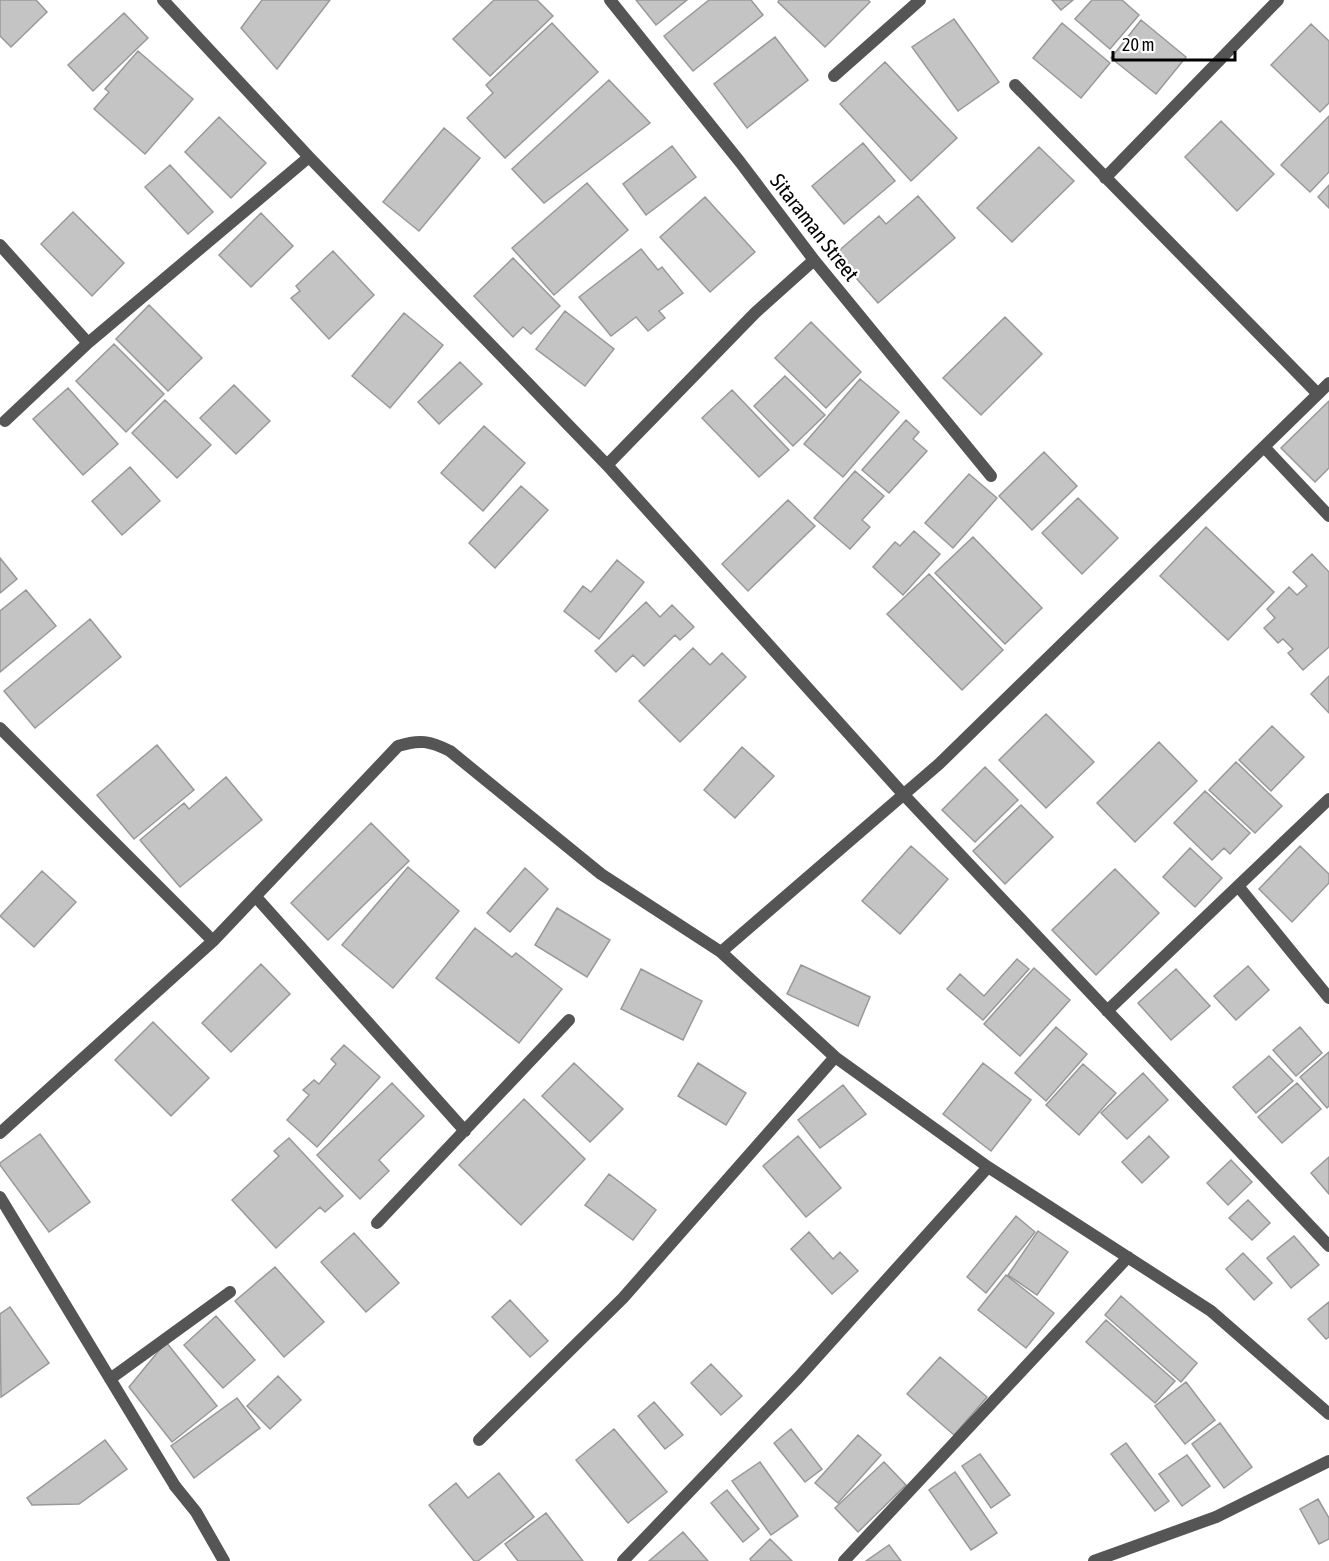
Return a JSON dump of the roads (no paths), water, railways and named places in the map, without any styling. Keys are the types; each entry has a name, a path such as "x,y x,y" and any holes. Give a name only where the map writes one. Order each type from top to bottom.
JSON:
{"street":[{"path":"163,0 309,157 607,465 904,795 1329,1246"},
{"name":"Sitaraman Street","path":"610,0 740,162 814,260 991,476"},
{"path":"834,76 921,0"},
{"path":"1105,178 1278,0"},
{"path":"1015,86 1318,394"},
{"path":"5,421 88,344 309,157"},
{"path":"0,245 88,344"},
{"path":"607,465 755,313 814,260"},
{"path":"721,952 939,764 1329,383"},
{"path":"1264,447 1329,516"},
{"path":"0,728 213,941"},
{"path":"0,1133 213,941 398,746 414,741 433,743 450,751 601,874 721,952 835,1057 988,1167 1211,1311 1329,1414"},
{"path":"1107,1011 1329,799"},
{"path":"1238,886 1329,998"},
{"path":"256,897 465,1131"},
{"path":"377,1224 569,1020"},
{"path":"478,1440 623,1298 835,1057"},
{"path":"623,1561 798,1378 988,1167"},
{"path":"0,1197 175,1486 196,1512 225,1561"},
{"path":"844,1561 1128,1257"},
{"path":"110,1379 230,1292"},
{"path":"1094,1561 1216,1517 1329,1461"}]}
